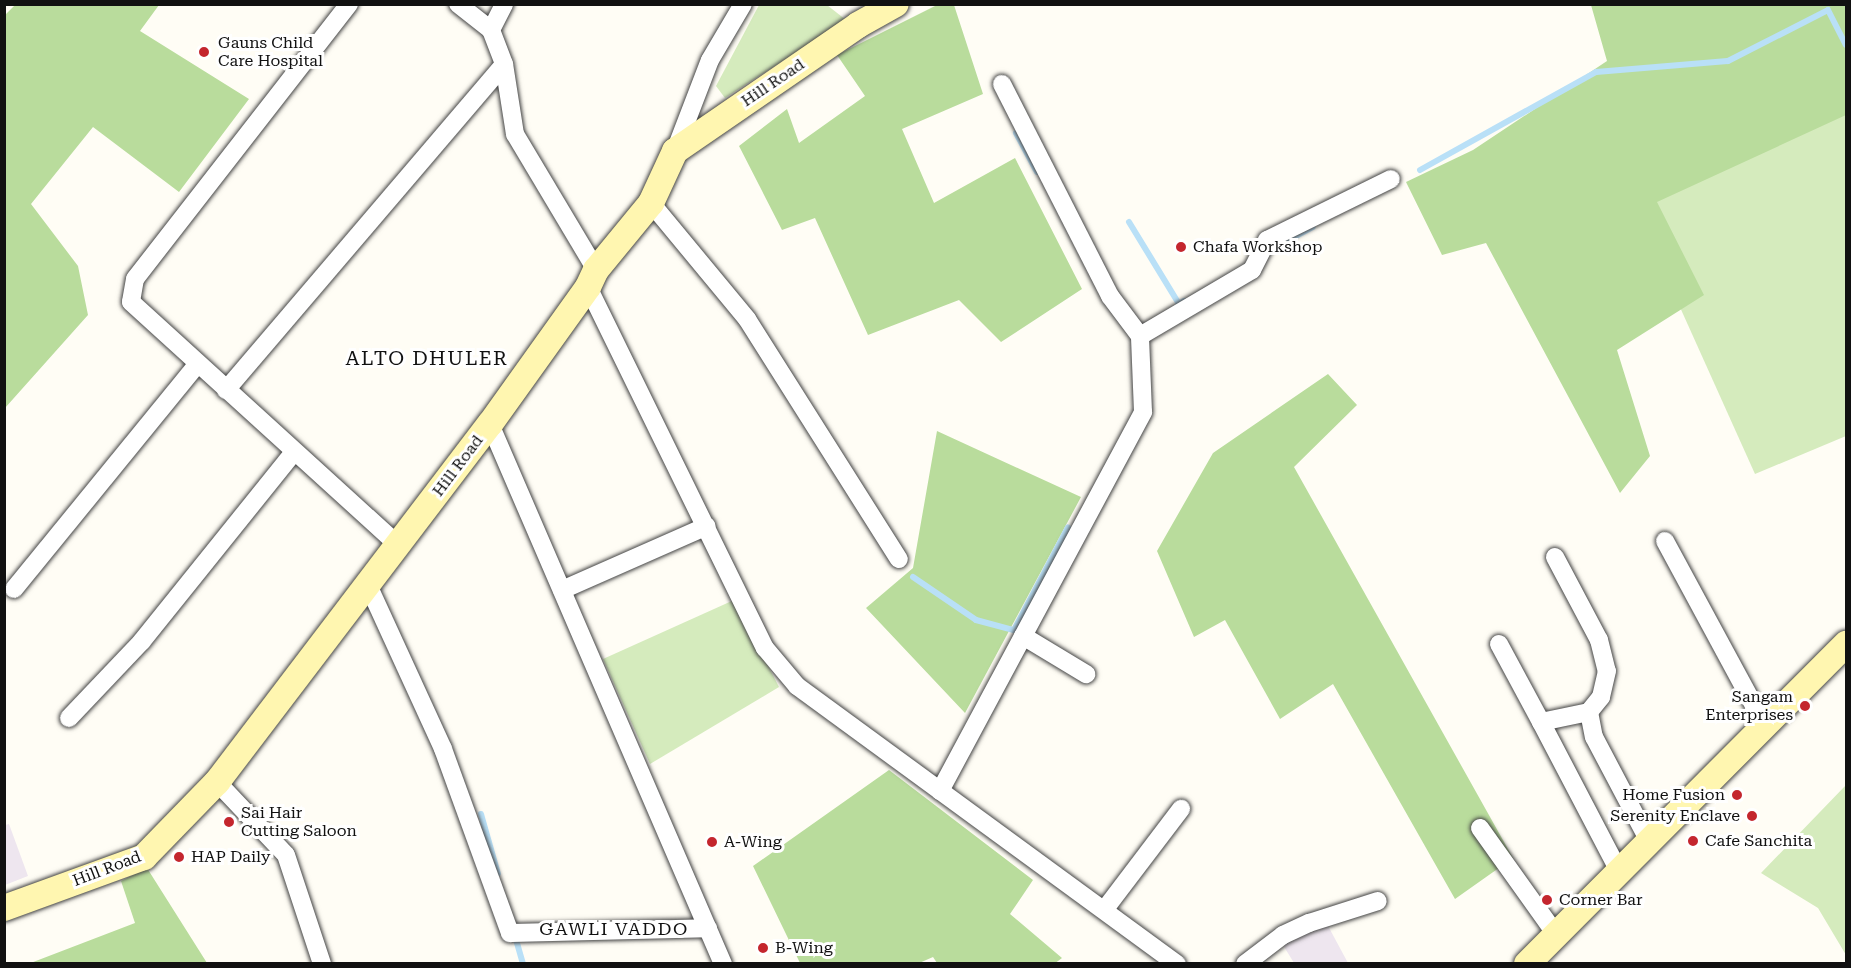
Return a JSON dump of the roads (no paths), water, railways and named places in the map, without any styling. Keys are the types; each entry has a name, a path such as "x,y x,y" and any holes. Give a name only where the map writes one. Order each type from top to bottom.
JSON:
{"street":[{"path":"349,4 135,279 131,302 197,365 398,545"},
{"path":"458,4 491,30 504,64 515,134 592,278 765,648 797,686 1177,963"},
{"path":"491,30 504,4"},
{"path":"675,151 710,60 742,4"},
{"name":"Hill Road","path":"4,908 144,857 217,782 490,423 592,278 651,202 675,151 858,25 896,4"},
{"path":"226,390 504,64"},
{"path":"940,791 1143,412 1140,336 1110,296 1002,84"},
{"path":"1140,336 1252,270 1267,240 1391,179"},
{"path":"651,202 747,319 899,559"},
{"path":"14,589 197,365"},
{"path":"490,423 723,963"},
{"path":"69,718 142,641 294,452"},
{"path":"562,590 707,526"},
{"path":"1665,541 1765,726"},
{"path":"1541,722 1589,712 1601,698 1607,671 1599,640 1556,557"},
{"path":"368,585 443,749 510,933 708,928"},
{"path":"1023,636 1086,674"},
{"path":"1499,644 1620,873"},
{"path":"1527,963 1555,933 1650,843 1846,644"},
{"path":"1589,712 1594,737 1650,843"},
{"path":"217,782 286,855 322,963"},
{"path":"1105,909 1180,810"},
{"path":"1480,828 1555,933"},
{"path":"1245,963 1283,935 1309,923 1378,901"}],"waterway":[{"path":"1420,170 1596,72 1728,61 1828,10 1846,45"},
{"path":"1016,133 1037,172"},
{"path":"1129,222 1179,304 1184,301"},
{"path":"1279,245 1313,227"},
{"path":"913,577 976,620 1014,630 1068,527"},
{"path":"481,814 498,874"},
{"path":"515,936 523,964"}],"place":[{"name":"Gauns Child Care Hospital","path":"204,52"},
{"name":"Chafa Workshop","path":"1181,247"},
{"name":"Sangam Enterprises","path":"1805,706"},
{"name":"Home Fusion","path":"1737,795"},
{"name":"Serenity Enclave","path":"1752,816"},
{"name":"Sai Hair Cutting Saloon","path":"229,822"},
{"name":"Cafe Sanchita","path":"1693,841"},
{"name":"A-Wing","path":"712,842"},
{"name":"HAP Daily","path":"179,857"},
{"name":"Corner Bar","path":"1547,900"},
{"name":"B-Wing","path":"763,948"}],"district":[{"name":"ALTO DHULER","path":"427,358"},
{"name":"GAWLI VADDO","path":"614,929"}]}
